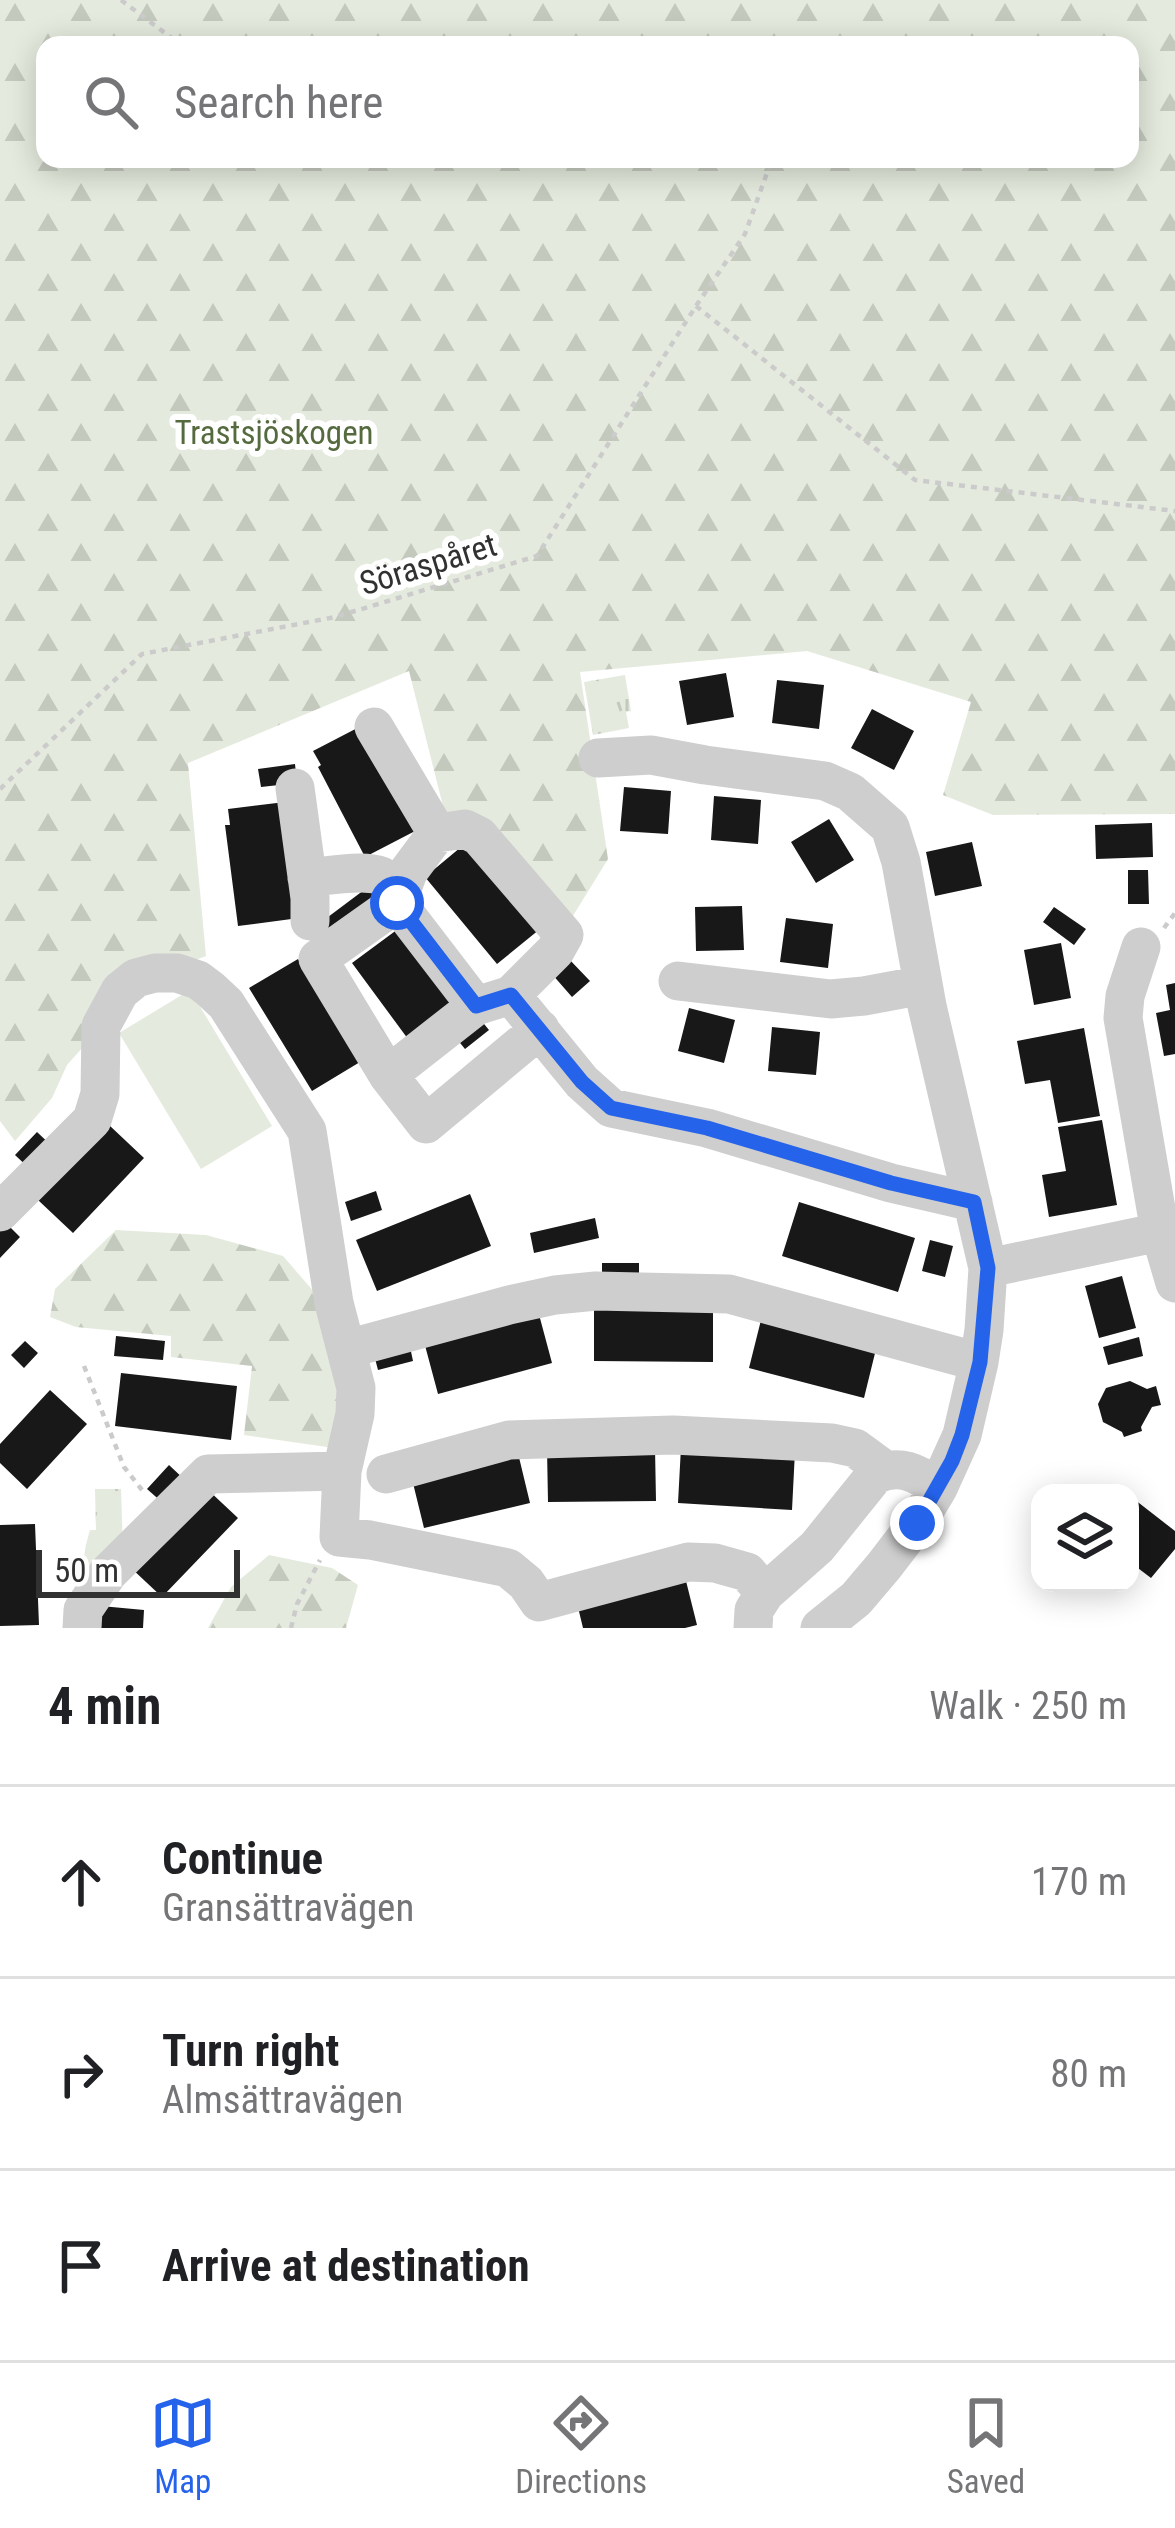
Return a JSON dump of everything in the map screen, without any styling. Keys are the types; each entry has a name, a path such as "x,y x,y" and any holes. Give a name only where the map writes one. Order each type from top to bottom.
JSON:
{"street":[{"path":"374,727 437,832"},
{"path":"598,758 664,756 825,781 850,792 890,827 902,862 923,985 988,1268 980,1362 962,1435 917,1523 856,1598 820,1628"},
{"path":"295,788 310,921"},
{"path":"388,1076 555,951 564,935 479,836 465,830 437,832 408,872 397,903 318,959 388,1076 426,1124 540,1029"},
{"path":"307,878 382,876 397,903 493,1000 540,1029 582,1082 611,1108 707,1128 891,1183 974,1202"},
{"path":"1141,947 1125,995 1124,1018 1160,1232 1175,1283"},
{"path":"9,1186 92,1120 100,1094 101,1026 119,992 136,978 154,973 177,973 198,980 226,1004 307,1131 334,1303 356,1388 342,1471 338,1537 508,1568 539,1602 688,1562 715,1563 747,1572 759,1611"},
{"path":"678,981 831,999 923,985"},
{"path":"988,1268 1160,1232"},
{"path":"347,1349 532,1300 618,1291 729,1294 980,1362"},
{"path":"386,1474 508,1440 673,1435 832,1443 855,1448 885,1470"},
{"path":"759,1611 875,1475 885,1470 913,1472 938,1488"},
{"path":"82,1628 83,1610 108,1573 208,1474 342,1471"}],"path":[{"path":"121,0 169,36"},
{"name":"Söraspåret","path":"0,789 142,654 334,617 537,556 745,234 769,168"},
{"path":"696,306 915,480 1175,512"},
{"path":"85,1366 124,1467 168,1514"},
{"path":"292,1628 297,1604 338,1537"}],"green space":[{"name":"Trastsjöskogen","path":"0,0 1175,0 1175,814 993,815 943,795 971,702 807,651 580,672 608,859 566,927 447,822 409,671 188,763 206,956 188,963 161,960 67,1065 52,1098 15,1141 0,1121"},
{"path":"625,675 629,728 593,735 584,682"},
{"path":"190,990 272,1126 201,1169 119,1033"},
{"path":"116,1230 206,1235 283,1256 328,1308 347,1388 334,1448 244,1435 252,1366 171,1357 171,1336 76,1327 50,1317 55,1289"},
{"path":"95,1489 121,1489 123,1550 88,1578 84,1554 90,1530 96,1530"},
{"path":"269,1555 332,1568 358,1585 346,1628 208,1628 231,1587"}],"building":[{"path":"726,673 734,717 687,725 679,681"},
{"path":"777,680 824,685 819,729 772,723"},
{"path":"872,709 914,731 894,770 851,748"},
{"path":"365,724 419,829 365,857 313,751"},
{"path":"295,764 297,783 261,787 258,769"},
{"path":"624,787 671,791 668,834 620,831"},
{"path":"714,796 761,800 758,844 711,840"},
{"path":"285,802 299,918 238,926 225,825 230,825 228,809"},
{"path":"829,819 854,860 816,883 791,842"},
{"path":"1152,823 1153,857 1096,859 1095,825"},
{"path":"467,842 540,929 497,964 425,877"},
{"path":"972,842 982,886 935,896 926,852"},
{"path":"1128,870 1148,870 1149,904 1128,904"},
{"path":"368,887 380,903 328,942 316,926"},
{"path":"742,906 744,950 696,951 695,907"},
{"path":"1054,907 1086,929 1074,945 1043,922"},
{"path":"786,918 833,924 828,968 780,962"},
{"path":"398,929 454,1005 408,1039 352,963"},
{"path":"1061,943 1071,998 1034,1005 1024,950"},
{"path":"568,958 590,981 572,997 551,973"},
{"path":"298,959 360,1062 312,1091 249,988"},
{"path":"1175,983 1175,1054 1164,1056 1156,1013 1170,1010 1166,985"},
{"path":"689,1008 735,1020 724,1063 678,1051"},
{"path":"476,1014 489,1030 465,1049 452,1033"},
{"path":"772,1027 820,1032 816,1075 768,1071"},
{"path":"1084,1028 1100,1116 1058,1123 1050,1080 1025,1084 1017,1041"},
{"path":"1102,1120 1117,1205 1049,1217 1042,1175 1066,1171 1058,1127"},
{"path":"109,1125 144,1158 73,1233 38,1200"},
{"path":"37,1132 54,1148 32,1171 15,1155"},
{"path":"376,1191 382,1210 351,1221 345,1202"},
{"path":"470,1194 491,1246 377,1291 356,1240"},
{"path":"799,1202 915,1238 898,1292 782,1256"},
{"path":"595,1218 599,1238 534,1253 530,1233"},
{"path":"7,1224 20,1237 0,1258 0,1231"},
{"path":"930,1240 953,1246 945,1277 922,1271"},
{"path":"602,1263 639,1263 639,1282 602,1280"},
{"path":"1122,1276 1136,1328 1099,1338 1085,1286"},
{"path":"594,1303 713,1303 713,1362 594,1361"},
{"path":"537,1307 552,1363 438,1394 423,1338"},
{"path":"763,1312 878,1341 864,1398 749,1368"},
{"path":"116,1336 165,1341 163,1360 114,1356"},
{"path":"1139,1337 1143,1356 1108,1365 1103,1347"},
{"path":"25,1341 38,1353 24,1368 11,1355"},
{"path":"409,1342 413,1361 378,1370 373,1351"},
{"path":"121,1373 237,1386 231,1440 115,1426"},
{"path":"1130,1381 1147,1389 1156,1386 1161,1405 1152,1407 1142,1431 1124,1437 1103,1422 1098,1404 1106,1388"},
{"path":"50,1390 87,1424 27,1489 0,1463 0,1444"},
{"path":"681,1447 795,1451 792,1510 678,1503"},
{"path":"655,1448 656,1501 548,1502 547,1449"},
{"path":"517,1449 530,1503 424,1528 411,1475"},
{"path":"169,1465 186,1481 164,1504 147,1489"},
{"path":"206,1488 238,1518 162,1597 130,1567"},
{"path":"1139,1503 1175,1531 1175,1549 1151,1578 1139,1569"},
{"path":"35,1524 39,1625 0,1626 0,1525"},
{"path":"684,1573 697,1625 583,1628 576,1599"},
{"path":"101,1606 144,1610 143,1628 99,1628"}],"route":[{"path":"397,903 476,1006 511,995 582,1082 611,1108 707,1128 891,1183 974,1202 988,1268 980,1362 952,1461 917,1523"}]}
